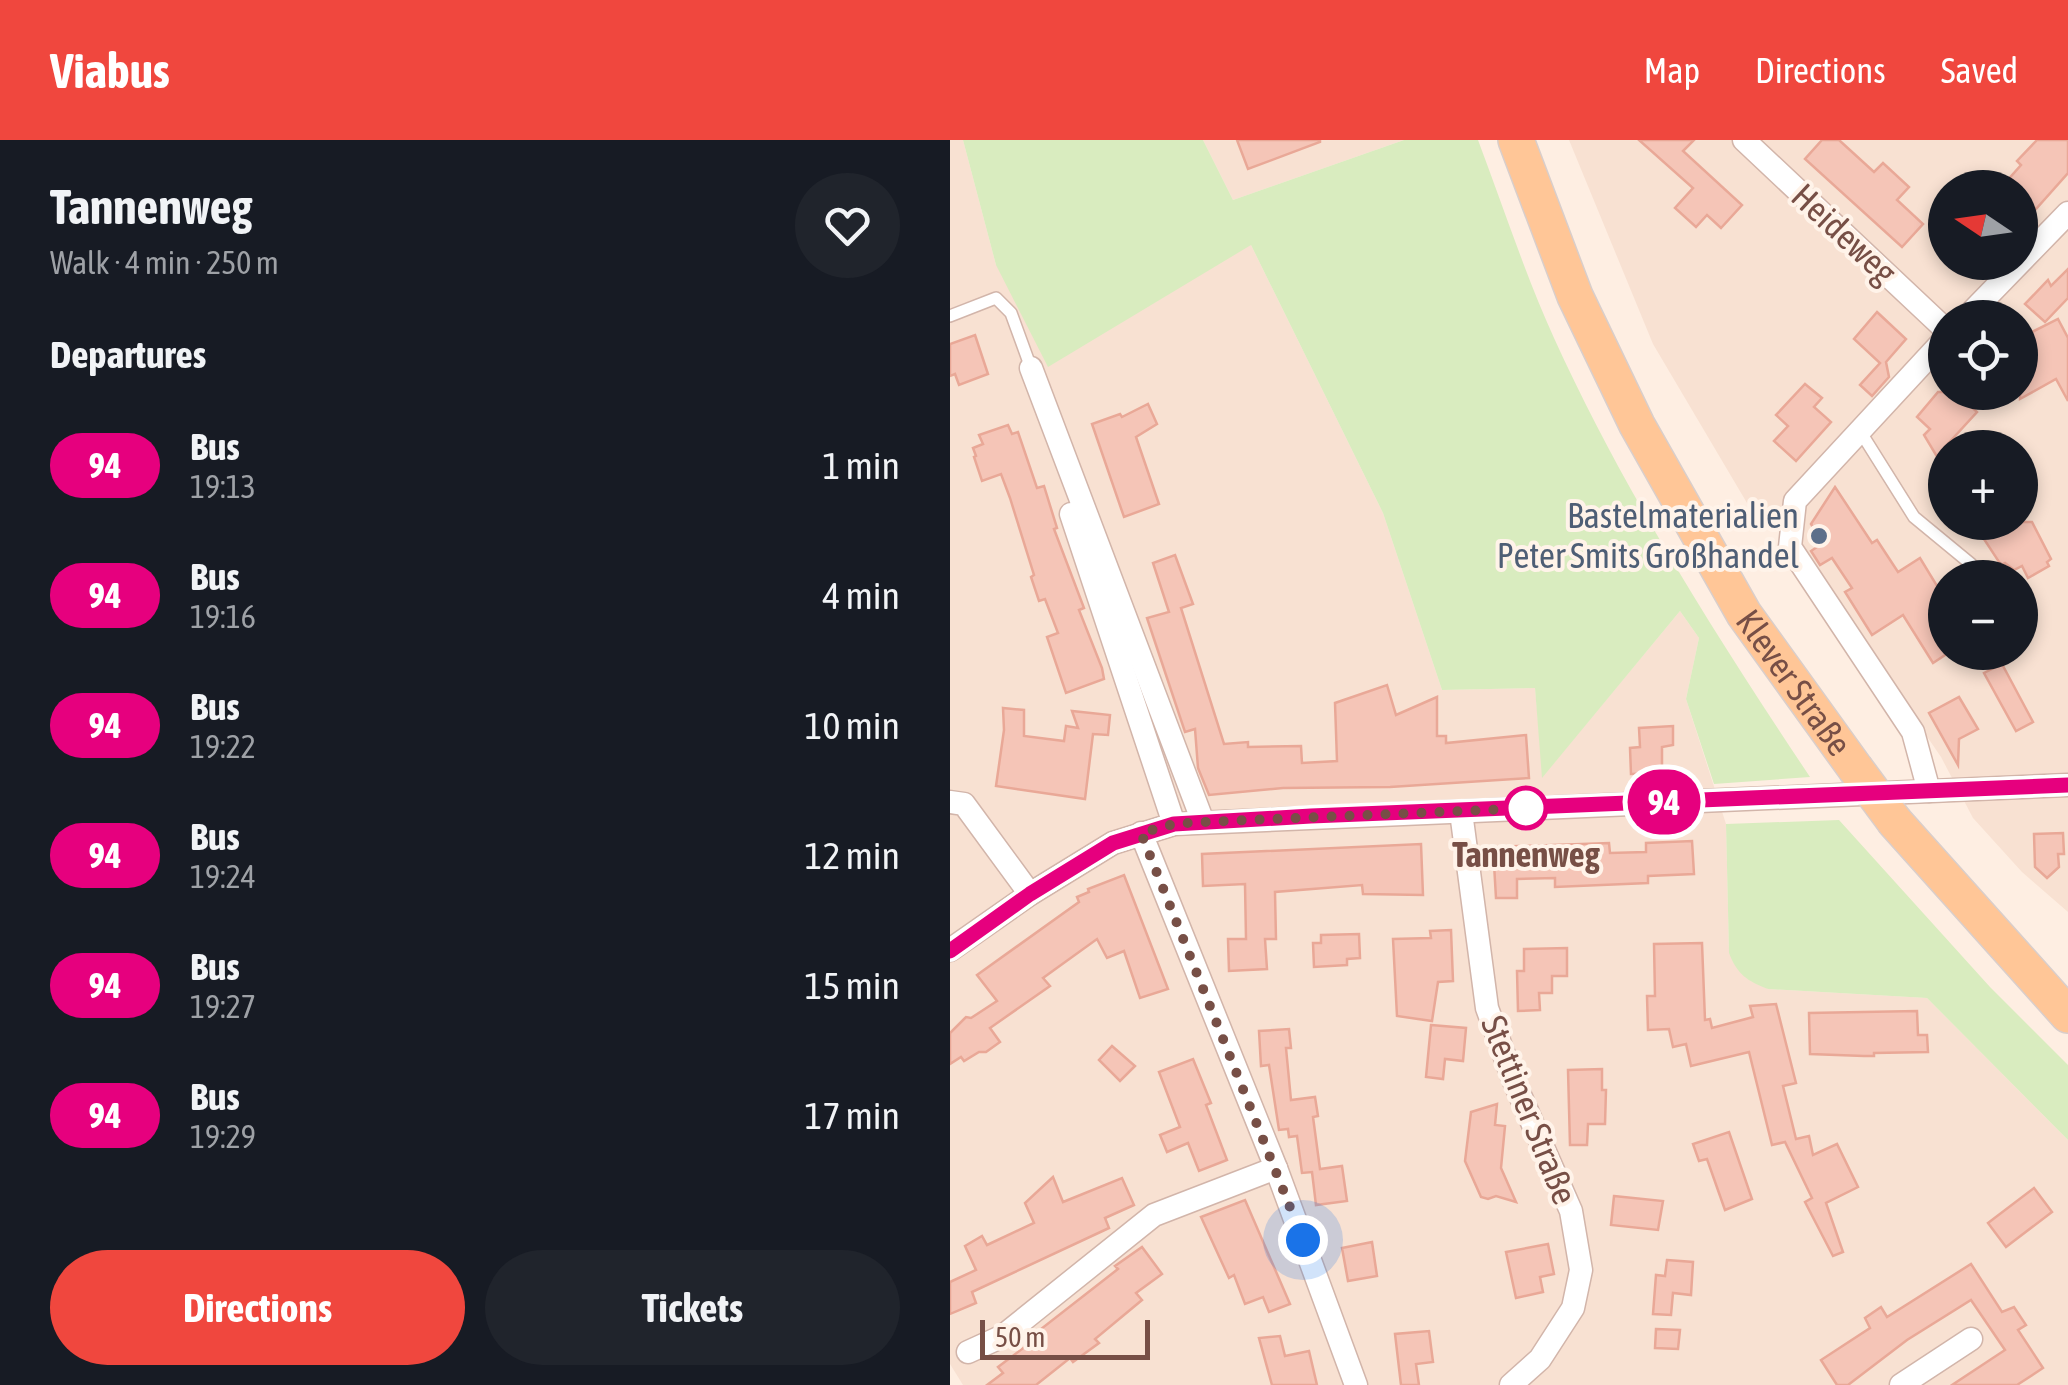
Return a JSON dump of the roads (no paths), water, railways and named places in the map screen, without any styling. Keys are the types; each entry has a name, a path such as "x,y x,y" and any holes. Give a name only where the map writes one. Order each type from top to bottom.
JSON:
{"main road":[{"name":"Klever Straße","path":"1516,140 1575,296 1637,425 1744,614 1894,822 2068,1015"}],"street":[{"name":"Heideweg","path":"1744,140 1928,313"},
{"path":"1984,300 2068,214"},
{"path":"1928,358 1795,501 1790,547 1913,732 1928,790"},
{"path":"1031,368 1203,822"},
{"path":"1056,469 1174,824"},
{"path":"950,950 1113,843 1174,824 2068,785"},
{"path":"950,802 964,804 1030,894"},
{"name":"Stettiner Straße","path":"1461,812 1487,1008 1513,1079 1571,1211 1582,1270 1573,1308 1540,1359 1511,1385"},
{"path":"1141,833 1276,1168 1356,1385"},
{"path":"968,1352 1003,1336 1154,1215 1276,1168"},
{"path":"1901,1385 1971,1339"}],"lane":[{"path":"950,316 996,298 1011,313 1031,368"},
{"path":"1860,431 1914,516 1965,560"}],"place":[{"name":"Bastelmaterialien Peter Smits Großhandel","path":"1819,536"},
{"name":"Tannenweg","path":"1526,808"}]}
